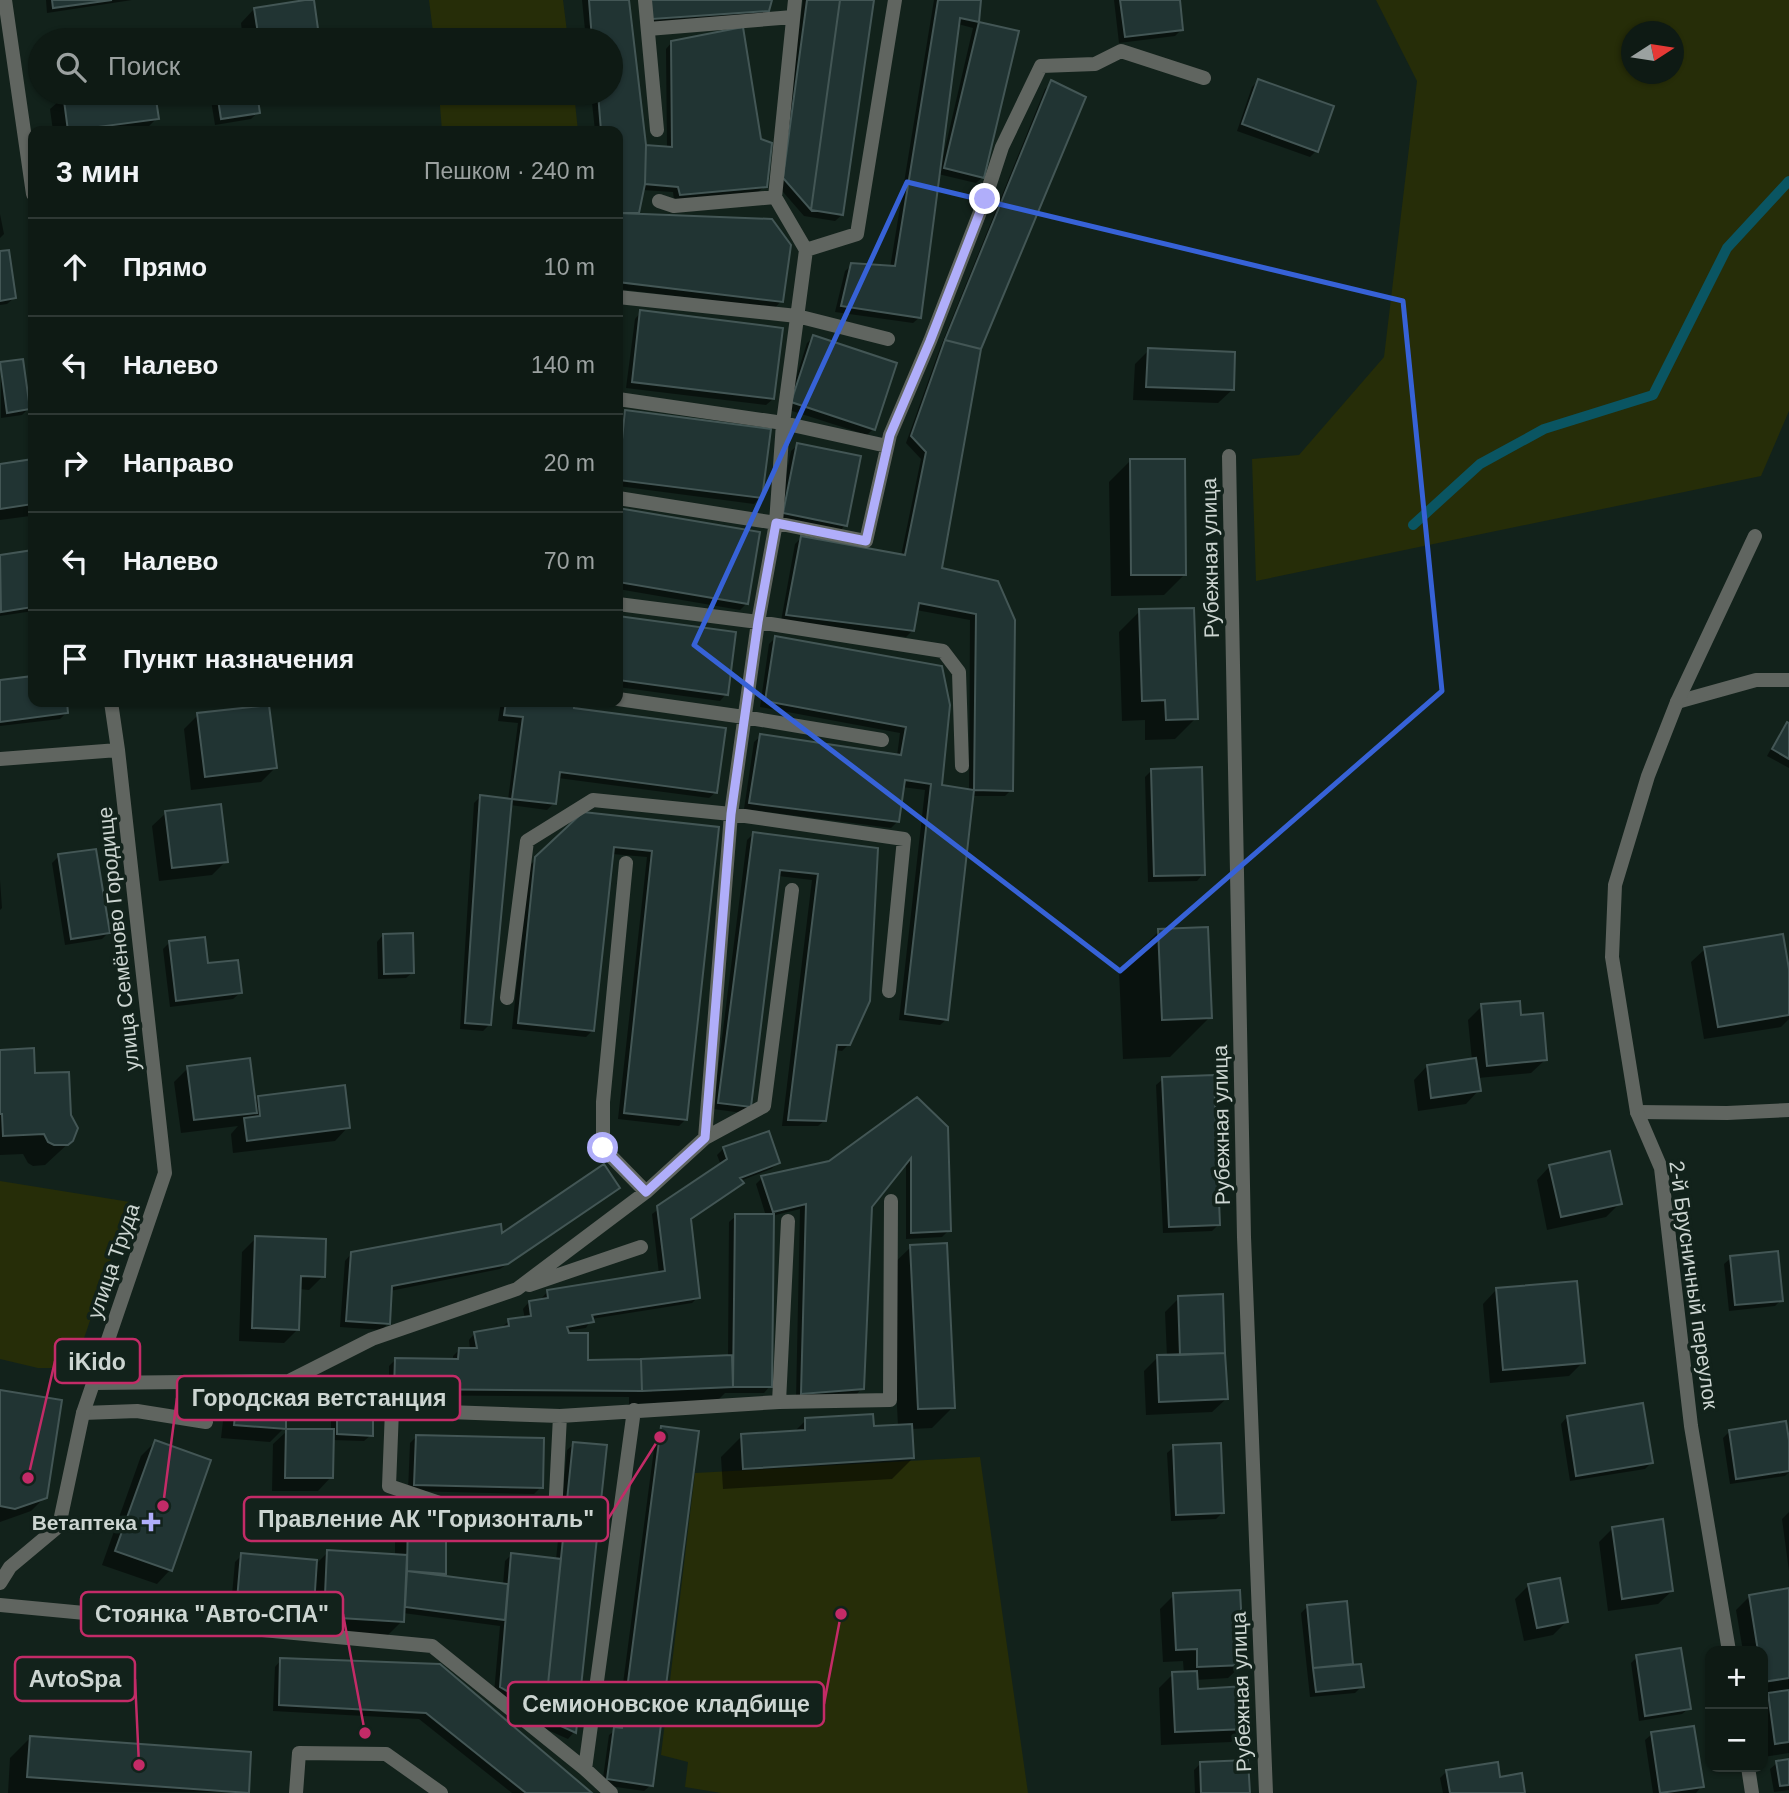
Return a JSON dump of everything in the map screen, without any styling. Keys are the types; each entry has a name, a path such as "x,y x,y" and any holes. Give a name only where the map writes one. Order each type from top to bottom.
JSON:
{"street":[{"path":"5,0 28,159"},
{"path":"645,0 657,130"},
{"path":"705,1138 731,814 758,622 776,523 783,423 806,250 775,197 795,0"},
{"path":"806,250 857,234 895,0"},
{"path":"648,29 793,16"},
{"path":"623,499 776,523 866,541 890,435 930,341 985,199 1002,147 1041,66 1094,64 1121,51 1204,78"},
{"path":"659,201 674,206 775,197"},
{"path":"623,299 797,316 888,339"},
{"path":"623,400 783,423 887,446"},
{"name":"Рубежная улица","path":"1229,456 1244,1237 1266,1793"},
{"name":"2-й Брусничный переулок","path":"1728,1646 1691,1426 1661,1168 1637,1112 1612,957 1615,885 1648,776 1676,702 1755,536"},
{"path":"623,605 758,622 943,651 959,672 962,766"},
{"path":"1676,702 1756,680 1789,680"},
{"path":"623,700 883,740"},
{"name":"улица Семёново Городище","path":"112,707 165,1173"},
{"path":"0,759 118,750"},
{"path":"507,998 527,841 593,800 731,814 904,839 889,991"},
{"path":"626,863 603,1102 603,1148 646,1192"},
{"path":"517,1289 646,1192 705,1138 764,1106 792,890"},
{"path":"1637,1112 1727,1113 1789,1110"},
{"name":"улица Труда","path":"0,1583 5,1564 59,1526 83,1413 165,1173"},
{"path":"93,1383 289,1381 392,1410 560,1416 779,1402 890,1400 891,1201"},
{"path":"779,1402 788,1221"},
{"path":"289,1381 372,1339 641,1247"},
{"path":"392,1410 388,1486 460,1510 555,1514 560,1416"},
{"path":"585,1769 634,1410"},
{"path":"83,1413 136,1411 205,1422"},
{"path":"0,1605 432,1646 611,1793"},
{"path":"296,1793 299,1753 386,1754 441,1793"},
{"path":"1749,1772 1752,1793"}],"highlighted area":[{"path":"907,182 1403,301 1442,691 1120,971 694,645"}],"green space":[{"path":"429,0 563,0 566,28 432,28"},
{"path":"1376,0 1789,0 1789,411 1761,476 1256,581 1252,459 1299,455 1384,357 1417,81"},
{"path":"440,105 575,105 577,126 442,126"},
{"path":"0,1181 130,1202 74,1368 38,1368 0,1359"},
{"path":"980,1457 1028,1793 721,1793 685,1787 688,1762 661,1755 695,1473"}],"building":[{"path":"52,0 112,0 53,8"},
{"path":"314,0 318,28 257,28 254,8"},
{"path":"589,0 629,0 646,145 645,184 639,213 623,213 623,126 601,126 599,105 623,105 623,28 591,28"},
{"path":"650,0 772,0 769,11 652,19"},
{"path":"807,0 840,0 811,210 783,178"},
{"path":"840,0 874,0 843,215 811,210"},
{"path":"938,0 981,0 979,22 960,18 921,318 841,306 851,263 895,266"},
{"path":"1120,0 1180,0 1183,30 1125,37"},
{"path":"979,22 1019,31 984,178 944,168"},
{"path":"743,27 761,139 772,143 767,187 680,195 678,187 645,184 646,145 672,147 671,41"},
{"path":"1258,79 1334,106 1318,152 1242,124"},
{"path":"1051,80 1086,97 981,349 945,340"},
{"path":"65,105 157,105 159,119 106,126 67,126"},
{"path":"219,105 259,105 260,113 221,119"},
{"path":"623,213 772,219 791,245 783,302 623,283"},
{"path":"9,250 16,298 0,301 0,251"},
{"path":"640,310 783,328 774,399 632,382"},
{"path":"813,335 897,363 875,430 791,402"},
{"path":"945,340 981,349 942,568 998,581 1015,620 1013,791 974,790 976,614 919,603 914,631 786,615 801,536 905,555 926,452 911,436"},
{"path":"1148,348 1235,352 1234,390 1146,387"},
{"path":"23,359 28,409 7,413 0,362"},
{"path":"625,410 771,429 762,498 623,481"},
{"path":"797,443 861,456 847,526 783,513"},
{"path":"1130,459 1185,459 1186,575 1131,575"},
{"path":"28,460 28,505 0,509 0,464"},
{"path":"623,509 760,532 748,604 623,583"},
{"path":"28,551 28,608 1,612 0,555"},
{"path":"1194,608 1198,719 1166,720 1165,700 1142,701 1139,609"},
{"path":"623,617 736,632 728,695 623,681"},
{"path":"775,636 942,666 950,705 942,785 974,790 948,1020 905,1014 931,784 905,780 899,822 749,803 760,734 901,755 906,727 765,701"},
{"path":"28,677 28,707 67,707 68,713 0,722 0,680"},
{"path":"269,707 277,768 205,777 197,713"},
{"path":"505,707 574,707 726,728 717,793 560,772 556,804 512,799 523,717 504,715"},
{"path":"1787,722 1789,723 1789,759 1772,749"},
{"path":"1202,767 1205,875 1154,876 1151,769"},
{"path":"480,795 512,799 491,1025 465,1023"},
{"path":"221,804 228,862 172,868 165,811"},
{"path":"583,812 719,827 687,1120 624,1113 652,851 614,847 594,1031 518,1023 535,857"},
{"path":"753,832 878,848 870,1001 850,1045 837,1045 826,1121 788,1120 818,874 780,870 751,1107 718,1103"},
{"path":"96,849 110,933 71,939 58,854"},
{"path":"1208,927 1212,1018 1162,1020 1158,929"},
{"path":"413,933 414,973 384,974 383,934"},
{"path":"1783,934 1789,969 1789,1015 1718,1027 1704,947"},
{"path":"205,937 208,963 238,960 242,993 176,1001 169,941"},
{"path":"1520,1001 1521,1015 1543,1013 1547,1060 1487,1066 1481,1004"},
{"path":"34,1048 35,1073 69,1072 71,1115 78,1128 73,1141 68,1145 54,1145 48,1142 44,1134 3,1136 0,1114 0,1050"},
{"path":"250,1058 257,1113 194,1120 187,1066"},
{"path":"1476,1058 1481,1091 1431,1098 1427,1065"},
{"path":"1214,1075 1220,1225 1169,1227 1162,1077"},
{"path":"345,1085 350,1128 247,1141 244,1118 260,1116 258,1096"},
{"path":"917,1097 948,1127 951,1231 911,1233 911,1158 872,1207 864,1389 801,1394 806,1204 773,1212 761,1176 829,1161"},
{"path":"769,1131 780,1163 740,1178 744,1183 691,1219 700,1298 592,1315 594,1322 567,1327 569,1333 588,1333 588,1360 641,1359 642,1391 394,1389 395,1358 458,1359 459,1348 477,1348 474,1332 509,1326 508,1319 531,1316 529,1301 548,1298 547,1290 665,1271 657,1206 727,1159 723,1147"},
{"path":"1610,1151 1622,1204 1561,1217 1549,1165"},
{"path":"604,1164 620,1188 508,1264 392,1286 390,1324 346,1321 351,1252 501,1224 502,1233"},
{"path":"735,1214 774,1214 772,1387 733,1387"},
{"path":"255,1236 326,1239 325,1277 301,1276 299,1330 252,1328"},
{"path":"947,1243 955,1408 918,1409 910,1245"},
{"path":"1778,1251 1783,1301 1735,1305 1730,1256"},
{"path":"1577,1281 1585,1363 1503,1370 1496,1288"},
{"path":"1223,1294 1225,1353 1180,1355 1178,1296"},
{"path":"1225,1353 1228,1399 1159,1402 1157,1355"},
{"path":"732,1355 733,1387 642,1391 641,1359"},
{"path":"0,1390 62,1400 47,1498 15,1509 0,1506"},
{"path":"237,1397 286,1401 286,1429 234,1425"},
{"path":"1643,1403 1653,1463 1576,1476 1567,1416"},
{"path":"337,1412 373,1413 373,1436 337,1434"},
{"path":"873,1414 874,1426 912,1424 914,1458 743,1469 741,1434 805,1430 805,1418"},
{"path":"1786,1421 1789,1471 1736,1479 1729,1430"},
{"path":"661,1426 699,1431 653,1786 607,1779 614,1727 622,1728"},
{"path":"286,1429 334,1429 333,1478 285,1478"},
{"path":"416,1435 544,1438 543,1488 414,1485"},
{"path":"155,1440 211,1460 172,1571 115,1551"},
{"path":"573,1442 607,1445 576,1733 550,1721 545,1713"},
{"path":"1221,1443 1224,1513 1176,1515 1173,1445"},
{"path":"408,1516 446,1530 446,1574 407,1571"},
{"path":"1663,1519 1673,1591 1622,1599 1612,1527"},
{"path":"327,1550 407,1555 404,1622 324,1617"},
{"path":"241,1553 317,1560 314,1606 237,1600"},
{"path":"511,1553 561,1559 545,1713 500,1687"},
{"path":"407,1571 508,1584 505,1620 405,1607"},
{"path":"1560,1578 1568,1622 1537,1628 1528,1584"},
{"path":"1789,1588 1789,1678 1768,1681 1768,1646 1757,1646 1749,1595"},
{"path":"1240,1590 1244,1665 1197,1667 1197,1649 1176,1650 1173,1593"},
{"path":"1347,1601 1353,1664 1313,1668 1307,1605"},
{"path":"1681,1648 1691,1709 1645,1716 1636,1655"},
{"path":"280,1658 440,1664 592,1793 526,1793 426,1713 279,1705"},
{"path":"1361,1664 1364,1687 1316,1692 1313,1668"},
{"path":"1197,1671 1198,1689 1245,1686 1247,1729 1175,1732 1172,1672"},
{"path":"1789,1690 1789,1742 1775,1744 1768,1693"},
{"path":"1694,1726 1704,1787 1660,1793 1651,1732"},
{"path":"30,1736 251,1752 249,1793 27,1777"},
{"path":"1789,1759 1789,1785 1780,1786 1776,1761"},
{"path":"1248,1760 1250,1793 1201,1793 1200,1762"},
{"path":"1498,1762 1500,1777 1522,1773 1525,1793 1450,1793 1446,1770"}],"waterway":[{"path":"1413,525 1480,464 1544,429 1653,395 1727,248 1789,181"}],"place":[{"name":"Правление АК \"Горизонталь\"","path":"660,1437"},
{"name":"iKido","path":"28,1478"},
{"name":"Городская ветстанция","path":"163,1506"},
{"name":"Ветаптека","path":"151,1522"},
{"name":"Семионовское кладбище","path":"841,1614"},
{"name":"Стоянка \"Авто-СПА\"","path":"365,1733"},
{"name":"AvtoSpa","path":"139,1765"}],"route":[{"path":"603,1148 646,1192 705,1138 731,814 758,622 776,523 866,541 890,435 985,199"}]}
